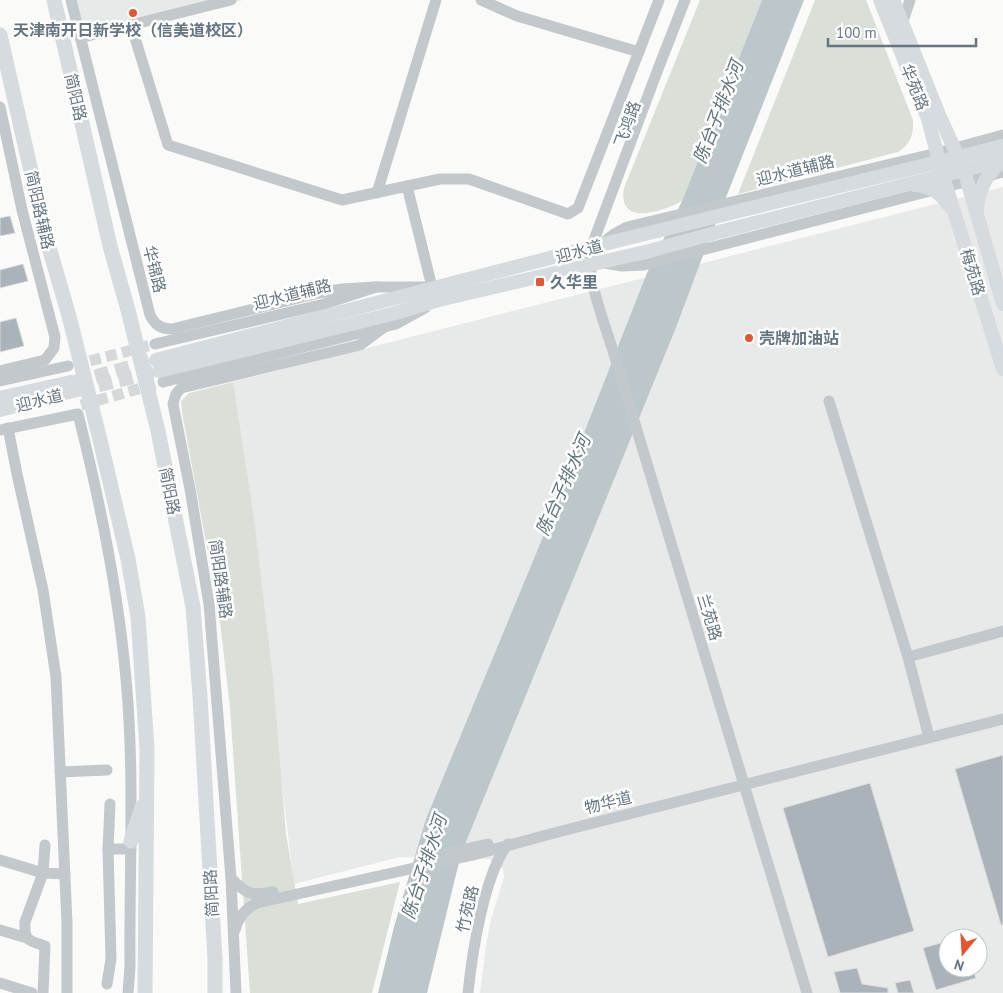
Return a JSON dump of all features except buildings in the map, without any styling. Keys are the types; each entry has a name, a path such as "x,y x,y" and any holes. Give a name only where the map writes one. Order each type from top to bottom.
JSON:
{"highway":[{"name":"简阳路","path":"54,0 110,246 158,431 192,607 201,706 216,993"},
{"path":"0,34 46,237 69,316 101,444 128,559 138,617 147,749 145,993"},
{"path":"131,845 147,794"},
{"path":"215,959 221,993"}],"main road":[{"name":"华苑路","path":"880,0 897,27 940,118 952,174"},
{"name":"华苑路","path":"892,0 897,27"},
{"name":"迎水道","path":"159,371 595,247 654,233 725,210 904,178 952,174 1002,150"},
{"path":"977,216 979,195 1002,150"},
{"name":"梅苑路","path":"952,174 977,216 1003,304"},
{"path":"952,174 956,218"},
{"path":"952,174 948,204 956,218"},
{"name":"迎水道","path":"436,292 594,263 648,257 719,238 904,178"},
{"name":"梅苑路","path":"956,218 1003,369"},
{"name":"迎水道","path":"0,398 76,386 0,410"}],"street":[{"name":"华锦路","path":"71,0 150,315 156,325 161,328 172,329 319,293 376,287"},
{"path":"80,38 231,0"},
{"path":"377,193 436,0"},
{"path":"481,0 517,16 639,52"},
{"path":"131,26 168,145 342,200 440,179 469,179 568,214 578,208 659,0"},
{"name":"飞鸿路","path":"594,263 595,247 658,69 685,0"},
{"name":"飞鸿路","path":"595,247 693,0"},
{"path":"897,27 910,0"},
{"name":"简阳路辅路","path":"0,106 22,210 54,338 54,348 45,360 0,371"},
{"name":"迎水道辅路","path":"719,238 952,174 1002,150"},
{"name":"迎水道辅路","path":"595,247 628,227 659,220 952,174 988,176 1003,172"},
{"path":"159,371 396,324 436,292 407,186"},
{"name":"兰苑路","path":"594,263 597,297 811,993"},
{"name":"迎水道辅路","path":"155,344 324,304 376,287 436,292"},
{"name":"简阳路辅路","path":"236,993 231,878 209,604 190,489 173,404 176,394 182,388 360,345 384,327"},
{"path":"0,381 68,366"},
{"path":"829,401 908,657 928,734"},
{"path":"67,993 67,923 54,667 43,590 17,474 3,427 80,410 104,522 120,616 126,680 130,752 131,845 128,993"},
{"path":"908,657 1003,631"},
{"name":"物华道","path":"234,932 242,915 257,902 510,844 1003,713"},
{"name":"物华道","path":"928,734 1003,719"},
{"path":"60,772 107,770"},
{"name":"兰苑路","path":"745,781 807,993"},
{"path":"107,984 111,959 108,849 110,804"},
{"name":"竹苑路","path":"468,993 475,948 492,874 510,844"},
{"name":"竹苑路","path":"472,993 476,961 489,902 501,864 510,844"},
{"path":"43,993 45,946 31,942 27,938 25,922 43,873 45,845"},
{"path":"108,849 131,845"},
{"path":"0,860 43,873 65,874"},
{"name":"物华道","path":"231,878 244,892 260,894 403,867"},
{"path":"0,930 27,938"},
{"path":"110,936 130,937"},
{"path":"0,983 32,993"}],"shaded area":[{"name":"天津南开日新学校（信美道校区）","path":"76,0 243,0 84,36"},
{"path":"700,0 762,0 682,201 654,212 635,212 628,208 624,200 624,188"},
{"path":"815,0 866,0 913,120 913,130 910,139 906,146 898,152 738,194"},
{"path":"1003,187 1003,993 480,993 491,920 504,877 503,869 489,859 400,857 294,884 233,382"},
{"path":"233,382 254,519 273,679 286,834 298,904 400,882 372,993 250,993 230,708 219,613 181,401 189,393"}],"water":[{"name":"陈台子排水河","path":"762,0 804,0 675,330 461,854 427,993 378,993 394,927 426,819 543,537 647,273 682,201"}],"tunnel":[{"path":"74,365 155,344"},
{"path":"75,382 156,360"},
{"path":"78,390 154,372"},
{"path":"81,405 163,382"}],"place":[{"name":"天津南开日新学校（信美道校区）","path":"133,13"},
{"name":"久华里","path":"540,282"},
{"name":"壳牌加油站","path":"749,338"}]}
